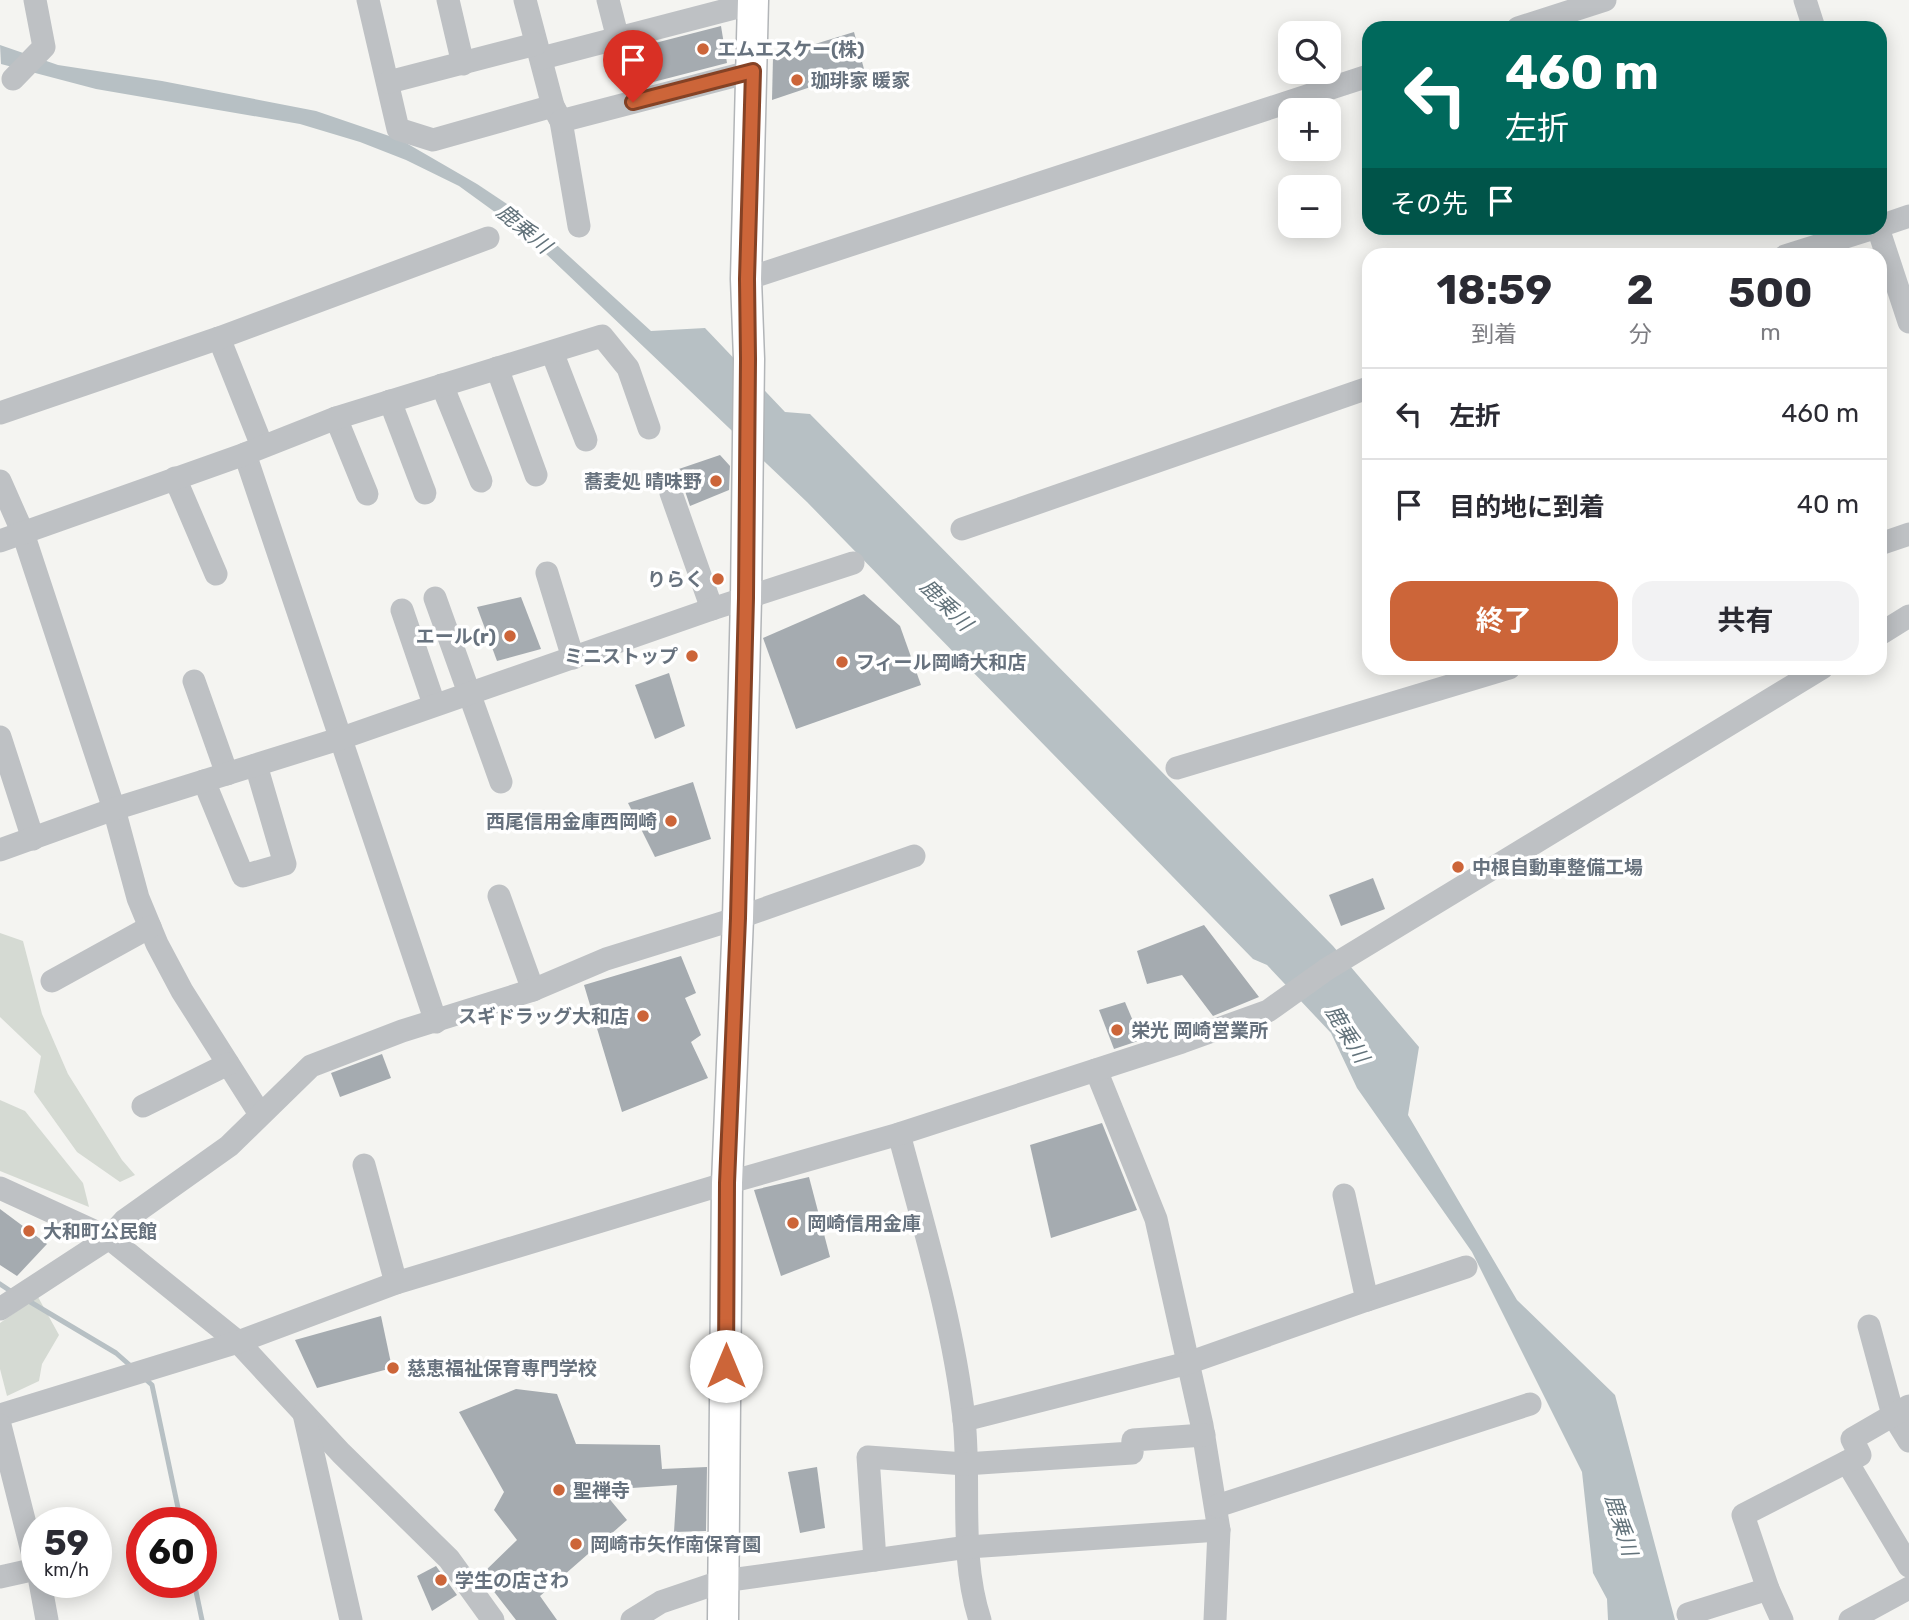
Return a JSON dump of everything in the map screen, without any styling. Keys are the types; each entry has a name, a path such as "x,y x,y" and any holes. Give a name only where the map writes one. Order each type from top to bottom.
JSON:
{"main road":[{"path":"723,1620 727,1183 738,918 746,598 747,279 753,1"}],"street":[{"path":"13,79 44,47 35,0"},
{"path":"368,0 398,129 433,141 753,71"},
{"path":"448,0 463,64"},
{"path":"525,0 557,113 579,226"},
{"path":"608,0 618,40"},
{"path":"1540,21 1605,0"},
{"path":"1805,0 1812,21"},
{"path":"389,82 463,64 618,40 683,11 753,1"},
{"path":"747,279 1362,78"},
{"path":"1887,224 1909,216"},
{"path":"1810,248 1852,235"},
{"path":"0,413 219,338 488,238"},
{"path":"1887,257 1909,322"},
{"path":"0,541 336,418 602,336 628,368 649,428"},
{"path":"219,338 342,738 436,1022"},
{"path":"552,352 586,440"},
{"path":"497,368 536,475"},
{"path":"442,385 481,481"},
{"path":"961,528 1362,390"},
{"path":"390,401 425,493"},
{"path":"336,418 367,494"},
{"path":"175,478 216,574"},
{"path":"0,481 23,533 114,809 138,898 182,992 260,1114"},
{"path":"671,493 712,609"},
{"path":"1887,542 1909,534"},
{"path":"0,850 114,809 342,738 434,704 853,563"},
{"path":"547,573 573,658"},
{"path":"435,598 500,782"},
{"path":"402,610 434,704"},
{"path":"1887,630 1909,616"},
{"path":"1177,768 1486,675"},
{"path":"21,1511 0,1428 396,1283 899,1134 1268,1011 1327,968 1810,675"},
{"path":"194,681 227,774"},
{"path":"0,737 33,839"},
{"path":"204,781 243,876 285,864 256,765"},
{"path":"0,1309 109,1238 125,1220 229,1146 311,1066 402,1031 533,990 606,959 738,918 914,856"},
{"path":"499,896 533,990"},
{"path":"52,982 150,927"},
{"path":"143,1106 228,1063"},
{"path":"1096,1070 1156,1219 1204,1435 1219,1530 1215,1620"},
{"path":"899,1134 950,1332 964,1420 968,1547 974,1600 980,1620"},
{"path":"363,1165 396,1283"},
{"path":"0,1188 109,1238 238,1342 304,1414 449,1559 493,1620"},
{"path":"1344,1195 1367,1300"},
{"path":"964,1420 1188,1363 1466,1266"},
{"path":"1869,1326 1901,1410 1909,1441"},
{"path":"1217,1506 1530,1404"},
{"path":"1782,1620 1742,1515 1860,1455 1852,1439 1901,1410"},
{"path":"304,1414 351,1620"},
{"path":"875,1560 869,1457 965,1464 1132,1453 1133,1440 1204,1435"},
{"path":"1847,1462 1909,1566"},
{"path":"632,1620 661,1602 723,1581 968,1547 1219,1530"},
{"path":"0,1577 21,1573"},
{"path":"1850,1620 1909,1588"},
{"path":"1688,1614 1768,1589"},
{"path":"43,1598 47,1620"}],"shaded area":[{"path":"0,933 23,941 42,1014 68,1074 122,1160 135,1175 120,1182 77,1152 34,1092 41,1056 0,1017"},
{"path":"0,1100 25,1111 83,1183 89,1207 0,1171"},
{"path":"38,1297 59,1335 42,1364 39,1381 7,1396 0,1369 0,1323"}],"water":[{"name":"鹿乗川","path":"0,45 58,65 162,81 316,111 401,140 477,184 525,216 651,331 705,328 785,412 810,414 1333,946 1419,1047 1408,1115 1517,1300 1615,1395 1675,1620 1608,1620 1607,1599 1593,1573 1582,1472 1472,1252 1357,1088 1331,1033 1267,965 1253,959 807,502 524,233 459,186 406,160 360,142 300,124 96,89 1,64"}],"building":[{"path":"721,26 727,63 634,87 624,51"},
{"path":"854,32 864,69 772,100 773,57"},
{"path":"720,455 730,466 729,490 690,506 684,488 673,471"},
{"name":"フィール岡崎大和店","path":"864,594 900,626 921,685 796,729 763,638"},
{"path":"521,597 541,649 497,661 477,607"},
{"path":"669,673 685,726 655,739 635,685"},
{"name":"西尾信用金庫西岡崎","path":"693,782 711,839 655,857 628,803"},
{"path":"1373,878 1385,909 1341,926 1329,895"},
{"path":"1204,925 1259,997 1213,1016 1182,975 1147,984 1137,951"},
{"name":"スギドラッグ大和店","path":"681,956 696,993 685,998 701,1035 691,1042 708,1078 622,1112 584,985"},
{"path":"1125,1002 1141,1040 1114,1049 1099,1010"},
{"path":"382,1054 391,1078 340,1097 331,1073"},
{"path":"1102,1123 1137,1210 1051,1238 1030,1145"},
{"name":"岡崎信用金庫","path":"809,1177 830,1257 781,1276 754,1190"},
{"path":"0,1209 47,1244 17,1276 0,1265"},
{"path":"381,1316 392,1368 317,1388 295,1340"},
{"name":"聖禅寺","path":"516,1389 557,1394 576,1444 660,1445 662,1469 707,1467 706,1531 674,1532 677,1485 602,1490 627,1520 540,1596 557,1620 516,1620 481,1575 517,1540 494,1510 504,1492 459,1412"},
{"path":"817,1467 825,1528 800,1533 788,1472"},
{"path":"436,1566 457,1595 432,1611 417,1576"}],"waterway":[{"path":"0,1284 12,1292"},
{"path":"27,1300 116,1353 133,1368"},
{"path":"143,1377 152,1385 178,1507"},
{"path":"197,1598 202,1620"}],"place":[{"name":"エムエスケー(株)","path":"703,49"},
{"name":"珈琲家 暖家","path":"797,80"},
{"name":"蕎麦処 晴味野","path":"716,481"},
{"name":"りらく","path":"718,579"},
{"name":"エール(r)","path":"510,636"},
{"name":"ミニストップ","path":"692,656"},
{"name":"フィール岡崎大和店","path":"842,662"},
{"name":"西尾信用金庫西岡崎","path":"671,821"},
{"name":"中根自動車整備工場","path":"1458,867"},
{"name":"スギドラッグ大和店","path":"643,1016"},
{"name":"栄光 岡崎営業所","path":"1117,1030"},
{"name":"岡崎信用金庫","path":"793,1223"},
{"name":"大和町公民館","path":"29,1231"},
{"name":"慈恵福祉保育専門学校","path":"393,1368"},
{"name":"聖禅寺","path":"559,1490"},
{"name":"岡崎市矢作南保育園","path":"576,1544"},
{"name":"学生の店さわ","path":"441,1580"}],"route":[{"path":"633,102 753,71 747,279 746,598 738,918 727,1183 726,1366"}]}
